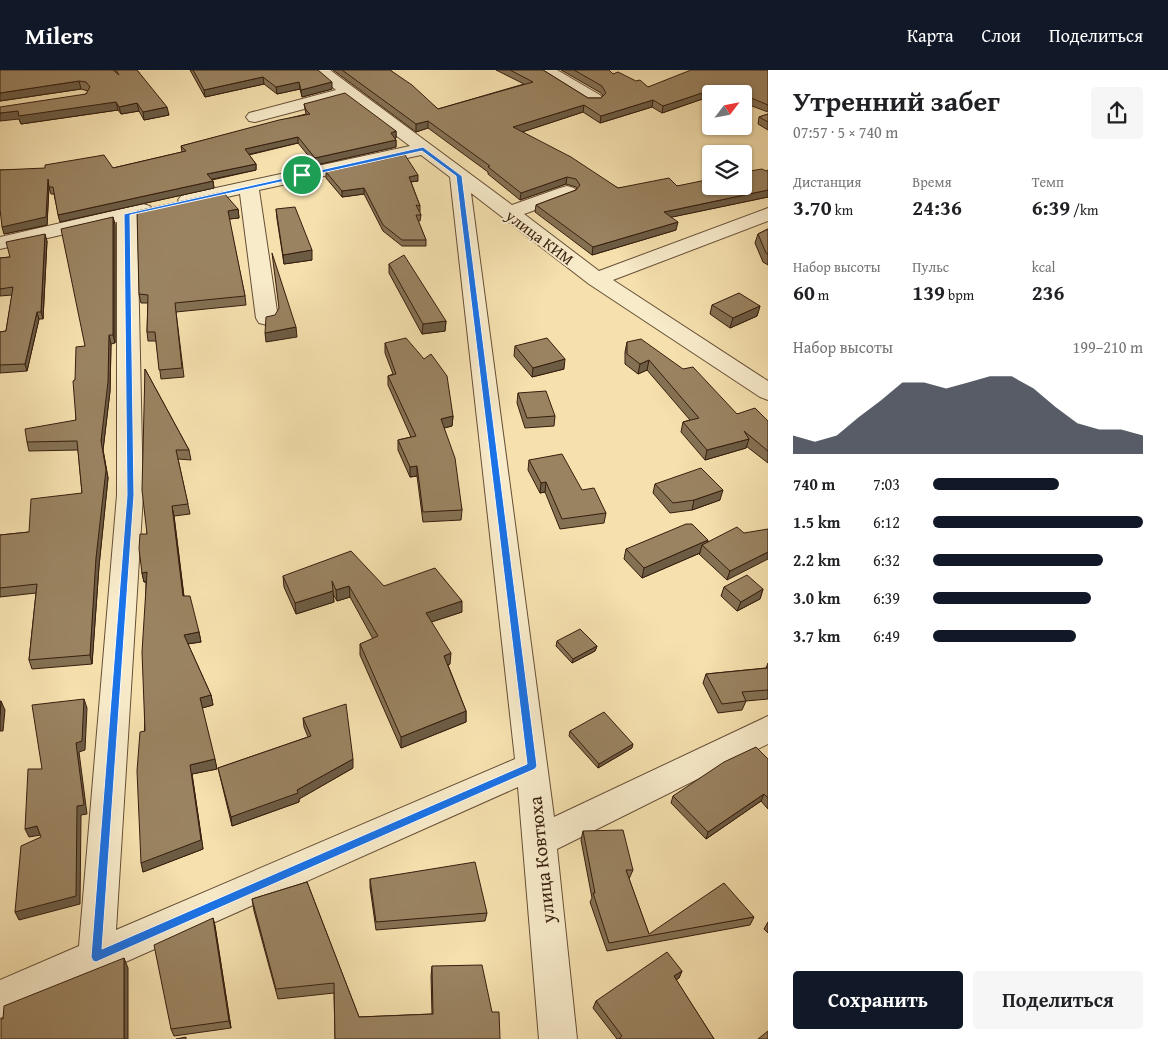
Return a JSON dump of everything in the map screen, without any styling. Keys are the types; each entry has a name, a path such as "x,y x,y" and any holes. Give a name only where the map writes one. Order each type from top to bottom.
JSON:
{"street":[{"name":"улица КИМ","path":"320,70 597,279 768,392"},
{"path":"545,70 594,99"},
{"path":"255,117 349,92"},
{"path":"0,243 423,149"},
{"name":"улица Ковтюха","path":"459,176 532,766 558,1039"},
{"path":"249,187 267,318"},
{"path":"508,213 567,192"},
{"path":"96,957 130,495 127,214"},
{"path":"597,279 768,214"},
{"path":"539,841 768,729"},
{"path":"0,999 532,766"}],"building":[{"path":"0,70 113,70 119,75 116,70 137,70 167,107 143,112 137,103 119,107 116,102 19,116 18,111 0,113 0,107 86,94 90,87 86,82 79,81 0,93"},
{"path":"193,70 318,70 332,82 301,90 299,82 276,87 263,77 204,90"},
{"path":"342,70 390,70 412,85 438,109 533,82 510,70 543,70 588,98 601,98 606,93 602,86 574,70 609,70 613,74 618,72 636,81 640,80 648,87 691,70 768,70 768,105 752,98 752,85 702,85 702,93 663,106 653,100 601,116 584,105 513,127 571,157 618,188 669,178 677,186 702,181 702,195 744,195 664,212 678,222 593,247 536,205 576,190 580,185 576,179 567,177 521,193 488,167 490,166 428,121 416,124"},
{"path":"345,93 396,131 391,133 396,140 315,158 298,137 245,149 256,164 207,174 213,181 58,215 53,187 49,187 48,179 46,217 2,227 0,170 45,168 45,165 104,155 113,168 186,151 181,146 279,120 310,114 304,104"},
{"path":"768,114 768,122 759,117"},
{"path":"405,155 418,175 409,177 420,206 416,205 421,215 416,215 426,240 402,240 383,225 364,188 342,191 326,172"},
{"path":"768,170 768,190 752,193 752,171"},
{"path":"223,192 238,209 228,211 245,296 175,303 182,368 159,370 155,332 147,332 148,295 139,294 137,211"},
{"path":"295,207 312,250 283,255 276,209"},
{"path":"113,217 113,335 109,335 108,382 101,441 106,470 96,558 90,655 29,660 37,584 0,588 0,535 29,532 31,499 82,493 77,441 27,442 25,429 76,420 73,381 75,380 76,347 85,346 61,229"},
{"path":"768,229 768,254 758,234"},
{"path":"45,234 41,312 37,312 25,364 0,365 0,332 6,331 13,287 0,289 0,258 10,257 6,242"},
{"path":"272,253 296,327 265,333 266,317 275,315 279,308"},
{"path":"404,255 446,321 423,324 389,264"},
{"path":"739,293 760,306 733,318 712,305"},
{"path":"406,338 424,359 431,354 447,376 453,416 441,419 455,458 462,510 423,512 417,466 410,467 398,440 416,436 388,376 396,374 385,343"},
{"path":"547,338 565,359 533,368 515,346"},
{"path":"641,339 683,369 693,367 737,414 755,408 768,421 768,451 744,431 749,439 707,450 683,422 699,418 649,360 640,364 627,354 627,342"},
{"path":"145,369 189,450 176,450 188,504 172,506 183,596 190,596 199,632 184,635 211,695 200,698 215,759 190,765 201,840 141,863 137,771 140,732 145,731 142,652 147,572 142,573 139,549 140,534 147,534 142,490"},
{"path":"546,391 555,416 527,418 518,393"},
{"path":"562,454 582,490 594,488 606,513 562,519 546,482 541,483 529,460"},
{"path":"701,468 723,490 694,500 673,503 655,484"},
{"path":"686,524 692,524 708,540 644,568 626,549"},
{"path":"737,527 744,533 768,529 768,552 730,571 702,545"},
{"path":"351,551 384,586 435,568 462,601 426,613 451,653 444,656 466,711 401,737 360,644 378,636 349,586 336,590 332,581 333,591 295,603 283,576"},
{"path":"747,575 763,589 741,602 724,587"},
{"path":"580,629 597,646 573,659 557,641"},
{"path":"768,668 768,690 742,692 746,701 722,704 706,674"},
{"path":"84,699 82,741 76,743 84,805 77,806 76,896 15,912 21,846 41,837 37,826 25,829 28,769 42,769 32,705"},
{"path":"346,704 353,759 297,790 298,793 231,817 218,768 311,736 303,718"},
{"path":"604,712 633,744 599,764 570,731"},
{"path":"756,747 768,759 768,798 764,794 708,832 673,796 724,762"},
{"path":"623,830 633,870 626,870 649,934 724,883 754,917 609,943 593,893 595,893 583,831"},
{"path":"475,862 487,913 376,922 370,879"},
{"path":"307,882 359,1017 433,1014 432,966 482,965 492,1012 499,1012 500,1039 335,1039 334,983 276,989 252,899"},
{"path":"213,918 229,1021 171,1029 154,945"},
{"path":"667,952 682,971 674,976 714,1039 619,1039 622,1036 596,1001"},
{"path":"124,958 124,1039 1,1039 1,1019 3,1019 4,1006"},
{"path":"768,1031 768,1039 758,1039"}],"route":[{"path":"423,149 459,176 532,766 96,957 130,495 127,214 302,175 423,149"}]}
